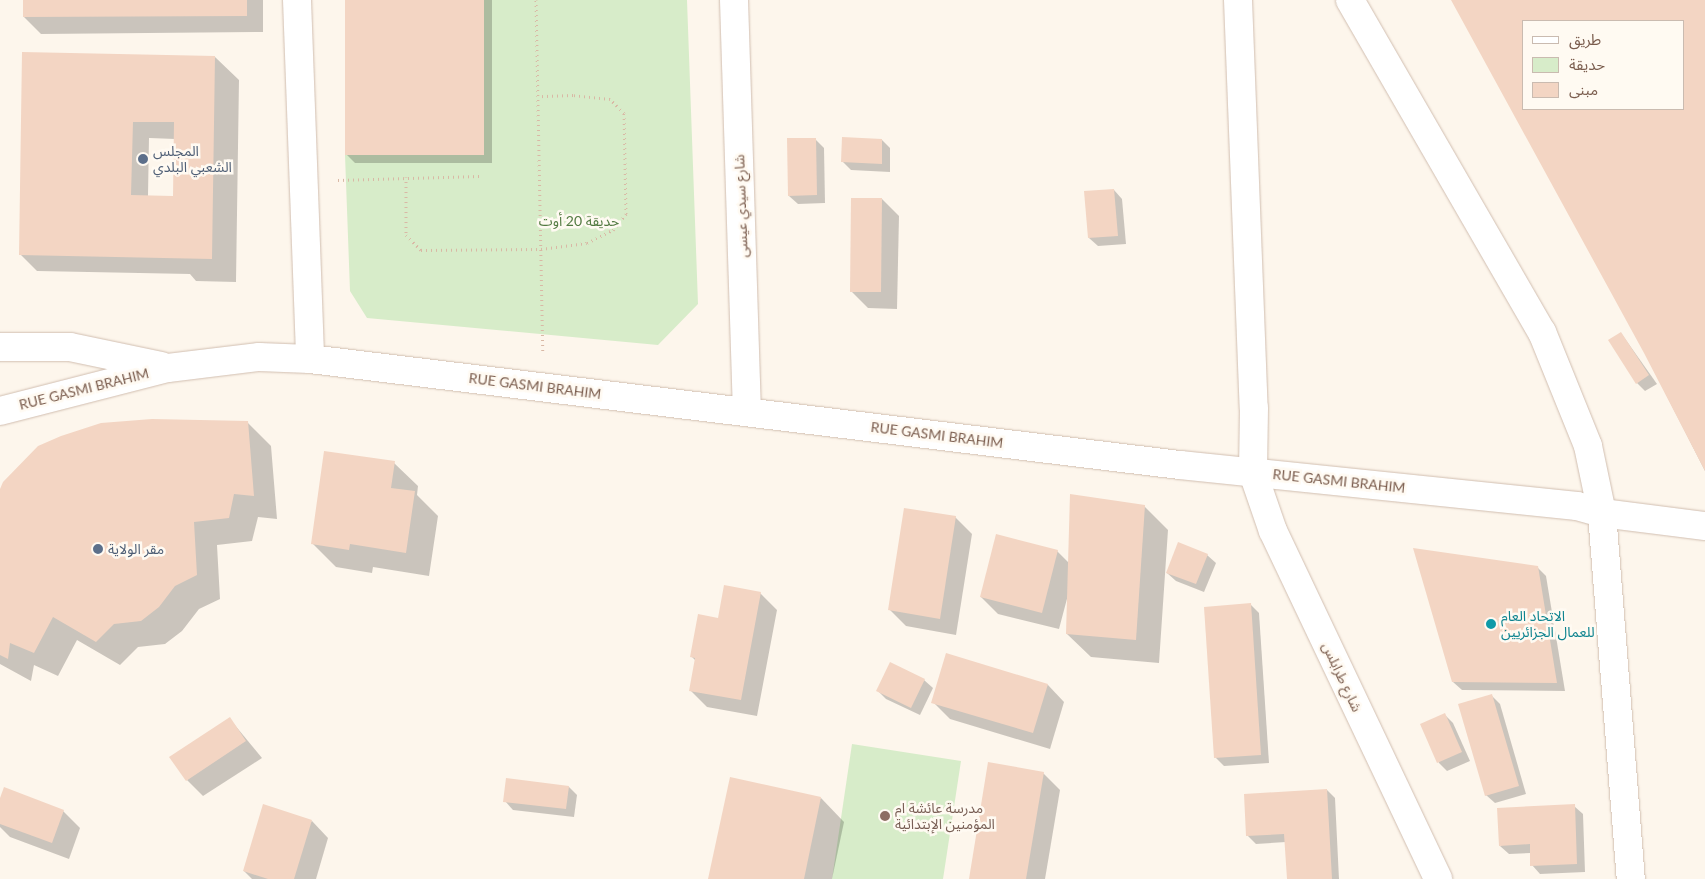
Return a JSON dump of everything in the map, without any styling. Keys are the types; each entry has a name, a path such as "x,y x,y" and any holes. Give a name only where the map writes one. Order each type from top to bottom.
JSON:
{"street":[{"path":"297,0 302,182 310,359"},
{"name":"شارع سيدي عيسى","path":"734,0 747,412"},
{"name":"شارع طرابلس","path":"1238,0 1254,408 1253,473 1273,531 1438,879"},
{"path":"1350,0 1542,332 1588,446 1602,513 1631,879"},
{"name":"RUE GASMI BRAHIM","path":"0,347 70,347 168,368"},
{"name":"RUE GASMI BRAHIM","path":"0,411 168,368 259,357 310,359 1253,473 1577,506 1602,513 1705,526"}],"path":[{"path":"536,0 543,387"},
{"path":"406,177 406,235 421,250 541,249 587,243 612,230 626,214 624,113 610,99 573,94 538,96"},
{"path":"302,182 480,176"}],"green space":[{"name":"حديقة 20 أوت","path":"484,0 687,0 698,304 658,345 367,318 350,291 345,155 484,155"},
{"path":"852,744 961,761 943,879 832,879"}],"building":[{"path":"23,0 247,0 247,16 23,17"},
{"path":"345,0 484,0 484,155 345,155"},
{"path":"1451,0 1705,0 1705,471 1644,353"},
{"path":"22,52 215,56 212,259 19,255","holes":["133,122 174,122 173,196 131,195"]},
{"path":"842,137 882,139 882,164 841,162"},
{"path":"787,138 816,138 817,195 788,196"},
{"path":"1114,189 1118,236 1088,238 1084,191"},
{"path":"851,198 882,198 881,292 850,292"},
{"path":"1621,332 1649,375 1636,384 1608,340"},
{"name":"مقر الولاية","path":"152,419 248,421 254,496 234,494 229,518 194,522 197,575 175,586 159,607 141,621 114,624 96,642 53,617 34,653 10,643 8,659 0,655 0,489 3,482 38,446 61,436 101,423"},
{"path":"324,451 395,461 391,488 415,491 406,553 350,544 349,550 311,544"},
{"path":"1070,494 1145,505 1136,640 1066,634"},
{"path":"904,508 956,516 940,619 888,610"},
{"path":"996,534 1058,550 1042,613 980,597"},
{"path":"1178,542 1208,554 1196,584 1166,573"},
{"name":"الاتحاد العام للعمال الجزائريين","path":"1413,548 1538,566 1557,683 1452,682"},
{"path":"724,585 761,592 741,700 689,691 695,658 690,657 698,614 718,618"},
{"path":"1251,603 1261,755 1214,758 1204,607"},
{"path":"946,653 1048,684 1033,733 931,703"},
{"path":"890,662 925,679 911,708 876,691"},
{"path":"1492,694 1519,786 1485,796 1458,704"},
{"path":"1445,713 1462,752 1437,763 1420,724"},
{"path":"230,717 246,741 186,781 169,757"},
{"path":"988,762 1044,772 1026,879 969,879"},
{"path":"730,777 821,797 804,879 708,879"},
{"path":"506,778 569,786 566,809 503,802"},
{"path":"4,787 64,810 52,843 0,824 0,798"},
{"path":"1327,789 1332,879 1287,879 1284,834 1246,836 1244,794"},
{"path":"263,804 312,820 294,879 268,879 243,871"},
{"path":"1575,804 1577,864 1530,866 1530,844 1499,846 1497,808"}],"place":[{"name":"المجلس الشعبي البلدي","path":"143,159"},
{"name":"مقر الولاية","path":"98,549"},
{"name":"الاتحاد العام للعمال الجزائريين","path":"1491,624"},
{"name":"مدرسة عائشة ام المؤمنين الإبتدائية","path":"885,816"}]}
